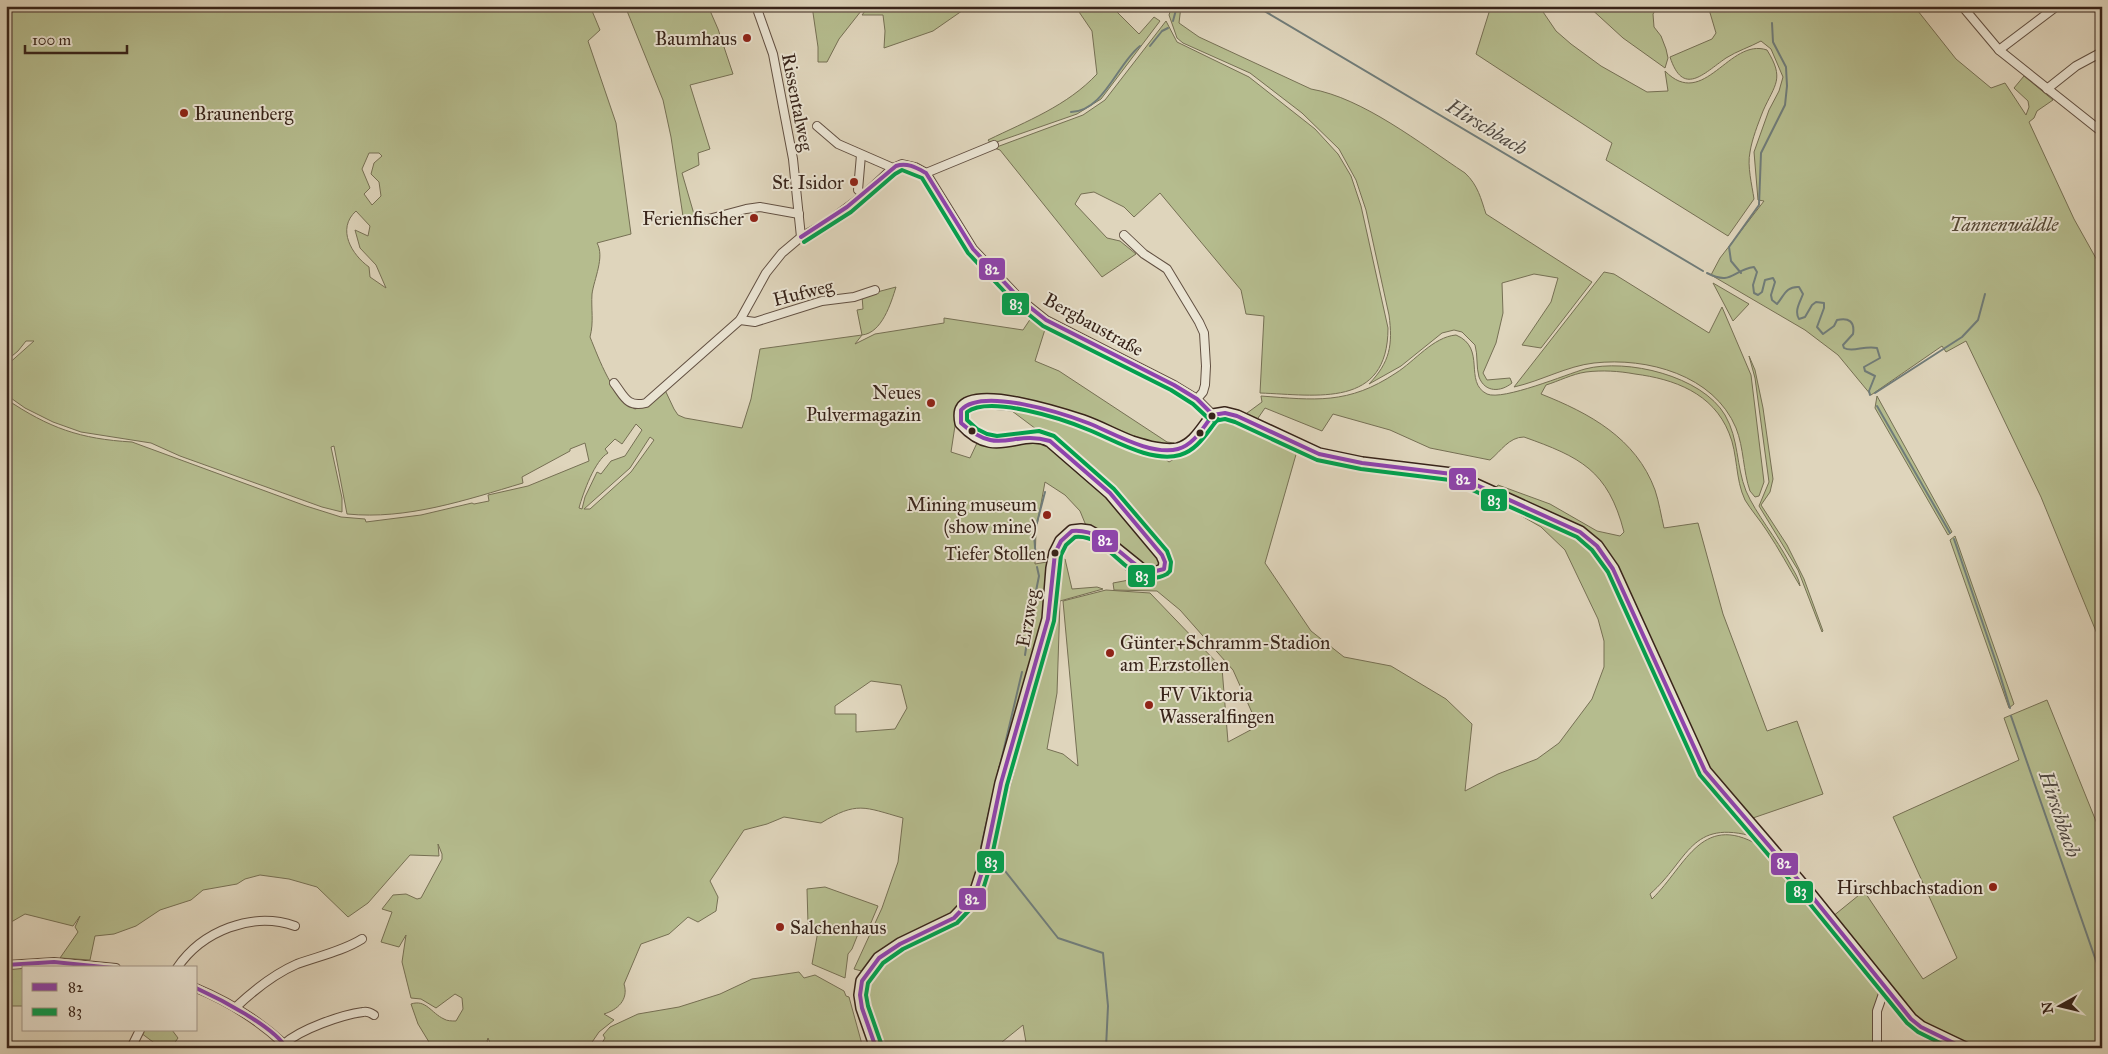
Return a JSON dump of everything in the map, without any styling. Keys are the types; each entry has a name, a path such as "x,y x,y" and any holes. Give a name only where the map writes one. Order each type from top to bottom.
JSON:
{"street":[{"name":"Rissentalweg","path":"756,6 773,54 793,159 801,237"},
{"path":"1962,6 1999,50 2102,132"},
{"path":"1999,50 2057,6"},
{"path":"2047,89 2076,66 2102,52"},
{"path":"817,126 838,144 893,168"},
{"path":"614,383 629,403 636,406 646,403 740,320 766,273 782,253 801,237 825,224 864,195 893,168 902,164 915,167 926,173 994,145"},
{"path":"861,155 858,190 864,195"},
{"name":"Bergbaustraße","path":"926,173 973,248 1021,300 1046,320 1174,385 1197,399 1213,415"},
{"path":"701,221 760,207 799,214"},
{"path":"1124,234 1144,254 1167,270 1200,322 1204,332 1206,366 1205,385 1203,392 1197,399"},
{"name":"Hufweg","path":"740,320 755,322 822,301 854,297 875,290"},
{"name":"Erzweg","path":"876,1048 862,1008 860,995 862,982 879,958 900,944 954,918 974,897 983,869 1001,783 1048,619 1052,568 1061,540 1072,532 1089,531 1105,540 1148,573 1164,569 1165,562 1162,555 1110,494 1050,441 1040,436 997,443 982,439 968,431 960,423 962,408 968,402 984,399 1030,406 1085,421 1132,442 1163,449 1176,449 1189,444 1213,415"},
{"path":"1213,415 1225,413 1237,416 1319,454 1362,462 1452,474 1580,532 1597,546 1613,569 1705,771 1806,889 1902,1009 1921,1027 1965,1048"},
{"path":"179,966 200,944 220,930 241,923 262,921 285,922 294,926"},
{"path":"236,1007 267,981 294,965 352,945 362,939"},
{"path":"6,965 54,962 95,966"},
{"path":"1877,1048 1877,1011 1885,988"},
{"path":"198,989 236,1007 262,1023 285,1046 292,1037 309,1028 366,1011 374,1015"},
{"path":"131,1048 139,1032"},
{"path":"6,1046 13,1048"}],"green space":[{"path":"6,6 590,6 600,30 588,41 616,123 631,234 597,243 600,255 592,294 590,337 613,387 627,404 635,409 648,405 665,390 678,415 685,418 742,428 751,399 760,349 862,335 855,344 875,334 944,323 944,318 1023,330 1033,315 1047,323 1035,361 1059,371 1167,442 1174,443 1169,446 1130,437 1082,418 1081,427 1132,448 1160,455 1169,462 1181,455 1180,452 1214,420 1231,417 1297,451 1265,563 1311,631 1344,657 1391,666 1446,699 1472,724 1465,791 1498,774 1537,759 1559,743 1592,699 1604,667 1604,641 1598,619 1565,550 1541,527 1506,507 1510,502 1578,535 1600,559 1616,586 1707,773 1755,837 1733,833 1717,833 1703,838 1683,856 1650,894 1652,899 1687,857 1698,846 1711,838 1726,835 1743,838 1765,849 1878,984 1874,1048 1027,1048 1023,1025 1002,1042 1002,1048 880,1048 866,1004 865,986 873,974 854,969 882,908 898,862 903,818 861,808 844,811 821,823 784,817 744,830 710,881 718,897 716,911 698,922 688,917 669,934 641,944 624,984 625,995 621,1004 604,1014 614,1020 599,1032 588,1048 492,1048 488,1038 487,1041 491,1048 432,1047 418,1024 411,1004 421,1003 445,1020 456,1021 463,1009 462,998 455,994 436,1008 421,999 411,998 402,962 406,935 399,947 381,942 392,912 382,909 393,895 406,894 417,899 421,898 442,859 438,844 439,856 410,855 368,903 348,917 317,887 289,879 260,875 245,879 237,884 203,890 191,900 160,910 136,926 114,934 95,936 90,960 60,958 78,932 75,927 80,916 73,926 25,914 6,925 6,399 51,425 81,435 132,442 306,506 341,517 365,519 366,522 421,515 489,501 488,495 528,486 589,461 585,443 570,449 570,451 522,477 523,483 458,502 414,511 392,514 347,514 334,446 331,447 342,498 342,512 322,507 180,456 151,443 81,432 53,422 25,408 6,394 6,366 34,341 26,341 6,361","holes":["369,153 379,153 382,156 374,163 371,174 379,182 381,196 372,205 364,194 370,188 362,169","356,211 370,226 368,236 355,230 360,248 376,265 386,288 370,277 369,267 352,249 347,226 350,218","958,406 1012,411 1044,435 999,447 977,443 970,458 951,452","636,424 642,430 625,456 611,461 601,474 597,472 585,497 582,509 579,508 594,470 608,453 605,449 615,439 622,444","650,437 654,440 631,472 590,509 584,509 630,468","1045,482 1065,495 1080,511 1087,528 1132,578 1113,583 1114,590 1157,591 1180,610 1233,670 1258,726 1228,742 1222,668 1150,593 1106,590 1063,601 1078,766 1063,754 1047,749 1057,693 1060,601 1103,589 1097,587 1072,589 1065,559 1035,564 1036,531","871,681 901,685 907,708 895,729 856,732 856,714 835,714 835,706","999,766 1015,769 999,828 990,817"]},
{"path":"625,6 708,6 733,74 690,85 710,149 698,153 699,165 682,173 696,221 684,223 671,137 663,100"},
{"path":"812,6 865,6 839,39 827,62 818,62 818,47"},
{"path":"869,6 969,6 933,31 884,48 885,31 883,15 862,15"},
{"path":"1075,6 1111,6 1139,34 1154,17 1160,21 1101,99 1077,114 991,144 988,140 1060,104 1097,74 1092,31"},
{"path":"1172,6 1181,6 1179,23 1199,37 1311,89 1351,102 1411,136 1465,173 1476,187 1486,214 1592,282 1541,348 1522,345 1551,302 1558,278 1534,274 1502,283 1503,313 1496,343 1483,373 1487,380 1510,378 1512,383 1498,389 1485,386 1479,377 1475,345 1462,332 1454,330 1442,333 1401,366 1369,384 1386,360 1391,335 1389,315 1366,210 1356,180 1339,149 1302,113 1250,73 1183,43 1177,38 1169,15"},
{"path":"1491,6 1539,6 1556,31 1571,44 1601,66 1647,92 1668,91 1665,71 1679,81 1692,83 1704,79 1741,53 1753,49 1767,50 1776,68 1777,75 1774,87 1759,121 1749,157 1754,199 1728,236 1606,160 1612,143 1476,54"},
{"path":"1588,6 1658,6 1653,14 1654,27 1661,36 1666,49 1668,58 1665,68 1623,38"},
{"name":"Tannenwäldle","path":"1708,6 1914,6 1956,59 1991,88 2005,83 2026,115 2029,107 2028,101 2014,88 2024,76 2053,100 2037,111 2034,118 2029,122 2074,219 2102,269 2102,280 2097,282 2102,303 2102,646 2041,497 1966,341 1946,352 1942,346 1871,395 1838,355 1805,330 1711,275 1720,258 1764,201 1758,200 1754,152 1783,77 1771,49 1761,41 1730,56 1702,75 1687,79 1681,76 1675,69 1670,57 1712,39 1716,33"},
{"path":"1166,21 1177,42 1249,77 1315,129 1338,154 1351,176 1361,206 1388,328 1385,354 1376,373 1363,385 1345,392 1326,395 1260,393 1264,316 1246,314 1241,290 1160,193 1134,217 1124,207 1094,192 1081,194 1075,204 1107,238 1120,241 1136,254 1102,277 1000,150 994,148 1083,115 1105,100"},
{"path":"1604,272 1614,274 1709,333 1722,307 1751,375 1764,482 1759,496 1755,497 1750,491 1739,436 1726,410 1712,395 1677,373 1635,363 1594,363 1574,367 1514,387"},
{"path":"1713,283 1749,304 1733,321"},
{"path":"896,287 885,316 875,329 862,335 857,310 863,309 862,296"},
{"path":"1456,335 1471,348 1476,382 1480,389 1487,394 1507,394 1585,369 1602,366 1621,366 1642,368 1682,380 1714,401 1730,424 1746,491 1755,509 1784,553 1800,586 1745,500 1729,433 1722,419 1703,398 1678,384 1650,376 1604,371 1576,374 1546,385 1541,394 1593,419 1623,442 1636,456 1647,472 1655,490 1664,528 1698,523 1723,614 1767,731 1797,721 1823,794 1750,819 1712,772 1698,749 1630,593 1582,528 1495,489 1498,485 1550,504 1597,531 1620,536 1624,532 1610,494 1589,469 1576,460 1544,444 1524,437 1514,439 1490,460 1430,448 1390,430 1333,414 1322,431 1265,408 1256,421 1243,416 1262,402 1261,396 1315,399 1331,398 1362,391 1396,373 1424,350 1440,340"},
{"path":"1749,356 1755,370 1763,408 1773,479 1770,492 1761,505 1787,545 1804,579 1822,632 1798,570 1759,506 1769,482 1755,378"},
{"path":"1877,396 1952,532 1948,535 1875,408"},
{"path":"1955,536 2014,704 2009,708 1950,540"},
{"path":"2047,700 2102,836 2102,1048 1966,1048 1914,1018 1832,917 1864,891 1923,979 1957,958 1893,817 2019,760 2004,718"},
{"path":"825,887 878,906 867,932 858,934 848,954 845,978 812,964 818,931 816,927 808,924 807,889"},
{"path":"22,966 22,1006 11,1006 10,967"},
{"path":"799,972 804,978 815,975 844,991 846,996 849,997 863,1048 599,1048 605,1038 603,1035 610,1027 638,1014 679,1007 720,994 752,979"},
{"path":"174,1032 178,1038 171,1048 161,1048 141,1033"}],"waterway":[{"path":"1173,21 1177,6"},
{"name":"Hirschbach","path":"1256,6 1703,271"},
{"path":"1741,273 1731,261 1729,247 1759,205 1761,153 1785,105 1786,67 1773,42 1772,23"},
{"path":"1150,46 1162,31 1168,28"},
{"path":"1071,112 1082,110 1092,104 1140,46"},
{"name":"Hirschbach","path":"1707,273 1715,277 1727,278 1754,267 1757,272 1753,285 1754,293 1758,295 1762,292 1765,280 1773,278 1775,282 1771,295 1772,300 1777,304 1788,290 1799,287 1803,294 1797,310 1799,319 1805,317 1816,302 1824,303 1817,327 1823,334 1834,326 1837,320 1845,319 1850,321 1853,326 1853,334 1843,345 1844,348 1851,350 1868,347 1877,348 1880,358 1864,367 1865,371 1875,376 1869,391 1870,395"},
{"path":"1875,393 1962,337 1978,320 1985,294"},
{"name":"Hirschbach","path":"1877,406 1950,533"},
{"path":"1036,560 1034,534 1045,492"},
{"name":"Hirschbach","path":"1954,539 2010,708"},
{"path":"1035,596 1039,576 1037,567"},
{"path":"1030,625 1032,613"},
{"path":"1025,655 1027,642"},
{"path":"998,774 1022,672"},
{"name":"Hirschbach","path":"2011,716 2102,978"},
{"path":"981,847 990,808"},
{"path":"994,857 1058,938 1103,953 1108,1006 1106,1048"}],"transit line":[{"name":"82","path":"801,237 847,207 896,166 908,165 915,168 926,173 973,249 1021,300 1046,320 1174,385 1197,399 1213,415"},
{"name":"83","path":"804,242 851,212 902,170 922,178 968,253 1017,305 1043,326 1171,390 1193,404 1209,419"},
{"name":"82","path":"876,1048 862,1008 860,995 862,981 879,958 900,944 954,918 974,897 983,869 1001,783 1048,619 1055,553 1061,541 1072,531 1083,531 1103,539 1148,573 1164,569 1165,562 1162,555 1110,493 1050,441 1037,438 1006,441 986,439 961,423 961,410 971,404 986,401 1023,404 1088,423 1144,446 1167,450 1178,449 1189,444 1213,415"},
{"name":"83","path":"882,1046 868,1006 866,995 868,983 883,963 903,949 957,923 980,899 989,870 1007,785 1054,621 1061,555 1066,545 1075,537 1088,538 1100,544 1131,570 1142,576 1154,578 1167,574 1170,571 1171,562 1167,551 1114,489 1054,436 1039,431 997,436 987,434 977,429 967,420 967,412 978,407 992,406 1027,410 1077,425 1145,453 1169,457 1186,453 1192,449 1202,440 1218,419"},
{"name":"82","path":"1213,415 1225,413 1237,416 1319,454 1362,463 1452,474 1580,532 1597,546 1613,569 1705,771 1806,889 1911,1019 1921,1027 1964,1048"},
{"name":"83","path":"1214,421 1225,419 1235,422 1317,460 1361,469 1450,480 1577,537 1592,550 1608,572 1700,775 1801,893 1907,1023 1918,1032 1950,1048"},
{"name":"82","path":"6,965 54,962 93,966"},
{"name":"82","path":"198,989 258,1022 280,1040 286,1048"}],"place":[{"name":"Baumhaus","path":"747,38"},
{"name":"Braunenberg","path":"184,113"},
{"name":"St. Isidor","path":"854,182"},
{"name":"Ferienfischer","path":"754,218"},
{"name":"Neues Pulvermagazin","path":"931,403"},
{"name":"Mining museum (show mine)","path":"1047,515"},
{"name":"Tiefer Stollen","path":"1055,553"},
{"name":"Günter+Schramm-Stadion am Erzstollen","path":"1110,653"},
{"name":"FV Viktoria Wasseralfingen","path":"1149,705"},
{"name":"Hirschbachstadion","path":"1993,887"},
{"name":"Salchenhaus","path":"780,927"}]}
